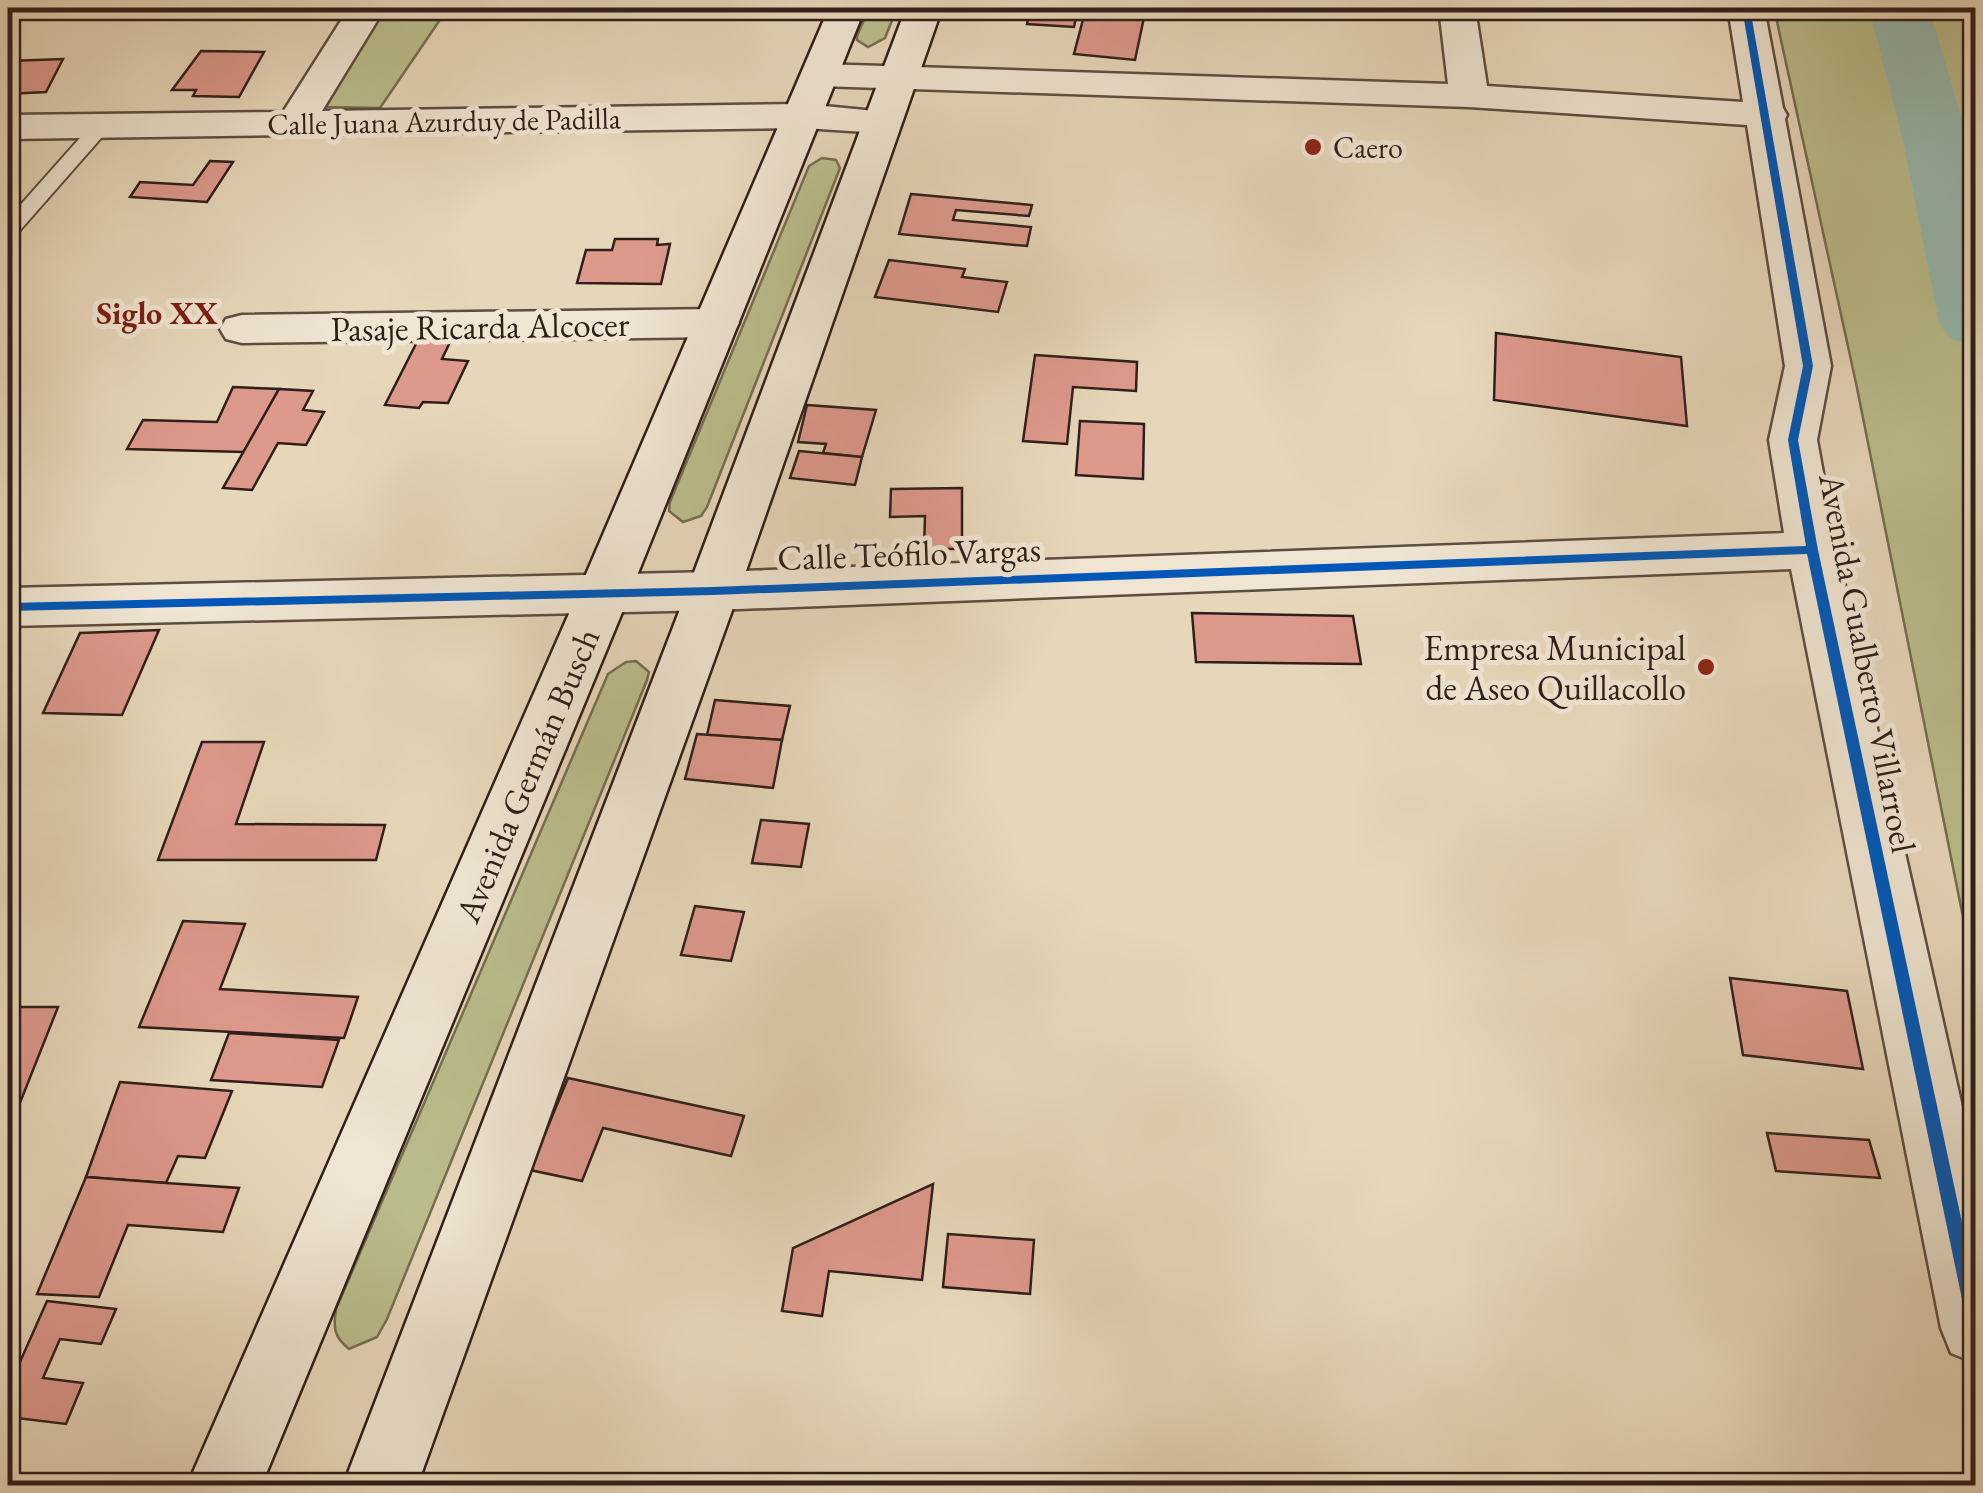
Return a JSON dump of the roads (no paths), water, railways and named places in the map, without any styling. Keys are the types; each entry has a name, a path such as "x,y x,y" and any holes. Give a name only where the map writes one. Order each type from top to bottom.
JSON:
{"street":[{"path":"296,122 367,8"},
{"name":"Avenida Germán Busch","path":"224,1486 718,323 847,8"},
{"path":"380,1486 713,591 924,8"},
{"path":"1457,8 1469,96"},
{"name":"Avenida Gualberto Villarroel","path":"1746,8 1768,115 1808,366 1793,440 1812,550 1976,1328"},
{"name":"Calle Juana Azurduy de Padilla","path":"8,127 296,122 812,96 1469,96 1768,115"},
{"name":"Pasaje Ricarda Alcocer","path":"242,328 718,323"},
{"name":"Calle Teófilo Vargas","path":"8,606 713,591 1812,550"}],"lane":[{"path":"8,231 102,125"}],"waterway":[{"path":"1899,8 1937,145 1976,322"}],"place":[{"name":"Caero","path":"1313,147"},
{"name":"Empresa Municipal de Aseo Quillacollo","path":"1706,667"}],"district":[{"name":"Siglo XX","path":"157,313"}]}
